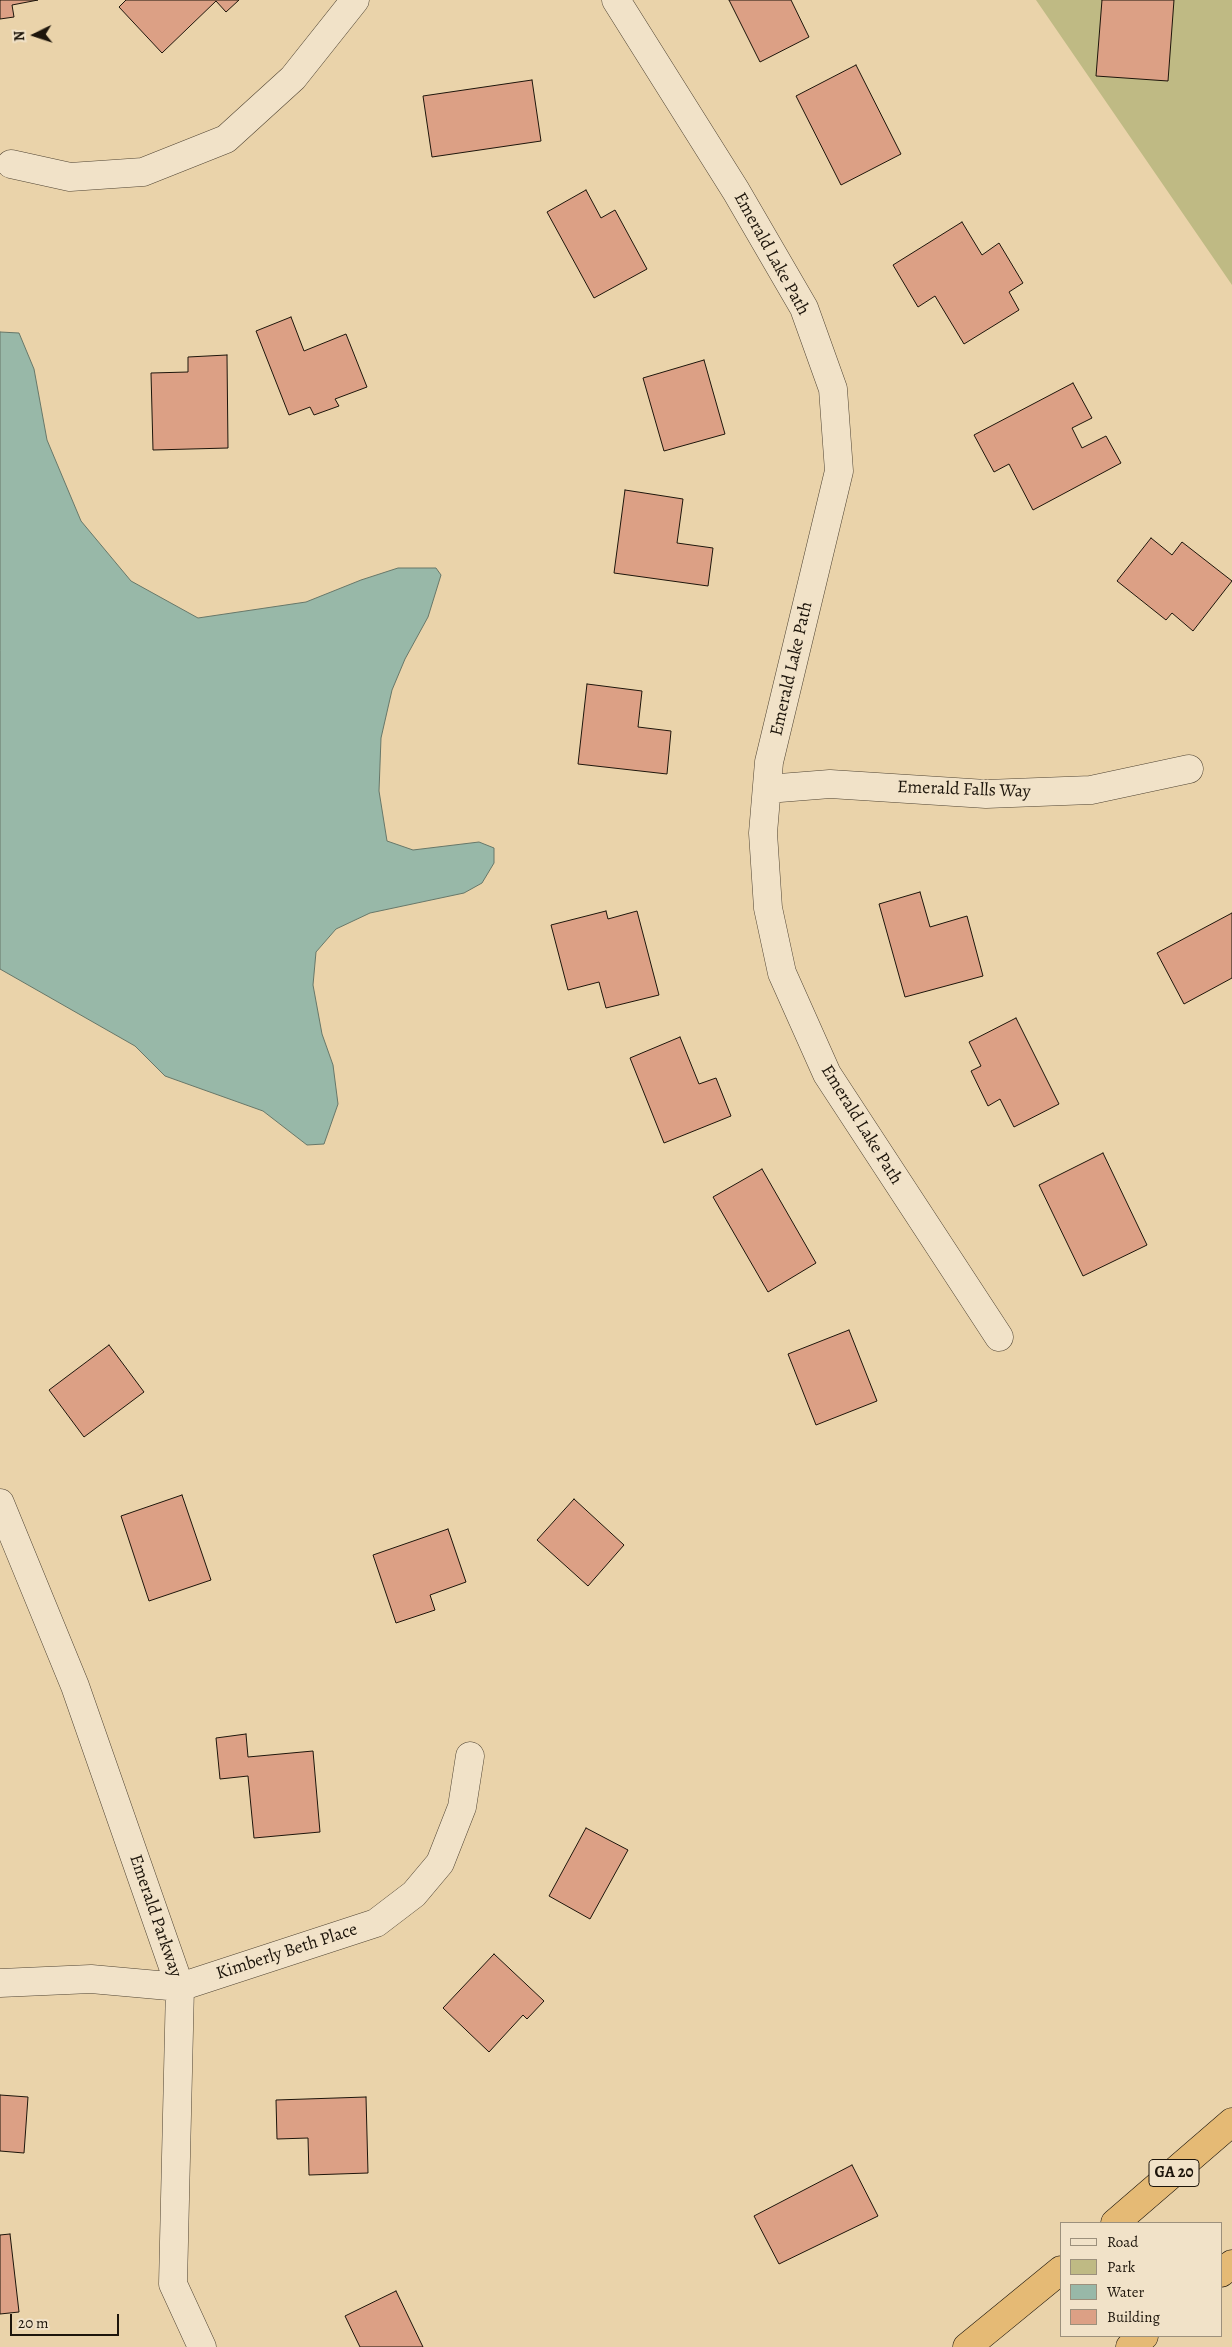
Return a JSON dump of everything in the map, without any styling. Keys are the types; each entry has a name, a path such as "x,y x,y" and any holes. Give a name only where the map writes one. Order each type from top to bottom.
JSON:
{"highway":[{"name":"GA 20","path":"1116,2222 1232,2122"},
{"path":"1222,2272 1232,2264"},
{"path":"967,2347 1060,2271"},
{"path":"1130,2347 1143,2337"}],"street":[{"path":"11,164 70,177 143,172 226,139 293,78 355,0"},
{"name":"Emerald Lake Path","path":"616,0 736,191 804,308 833,389 839,471 769,762 763,833 768,908 782,973 827,1074 999,1337"},
{"name":"Emerald Falls Way","path":"767,789 830,784 986,794 1082,790 1189,770"},
{"name":"Emerald Parkway","path":"0,1503 75,1686 180,1987 173,2284 202,2347"},
{"name":"Kimberly Beth Place","path":"0,1983 91,1979 180,1987 376,1923 414,1894 440,1864 462,1807 470,1756"}],"green space":[{"path":"1036,0 1232,0 1232,285"}],"water":[{"path":"0,332 19,333 34,369 47,440 81,521 131,581 198,618 306,602 361,580 398,568 436,568 441,575 428,617 405,659 392,690 381,738 379,791 387,841 413,850 479,842 494,848 494,863 482,883 464,893 370,913 336,929 316,952 313,985 322,1034 333,1065 338,1104 324,1144 307,1145 263,1111 165,1076 135,1046 0,969"}],"building":[{"path":"0,0 38,0 12,5 14,17 0,19"},
{"path":"126,0 239,0 226,12 216,1 162,53 119,7"},
{"path":"729,0 791,0 809,37 760,62"},
{"path":"1102,0 1174,0 1168,81 1096,76"},
{"path":"856,65 901,154 841,185 796,96"},
{"path":"532,80 541,141 432,157 423,96"},
{"path":"586,190 601,218 615,210 647,269 594,298 547,212"},
{"path":"962,222 982,255 999,243 1023,283 1009,292 1019,310 964,344 935,296 918,307 893,265"},
{"path":"291,317 304,351 346,334 367,387 335,399 339,406 314,415 310,407 289,415 256,331"},
{"path":"227,355 228,448 153,450 151,373 188,372 188,357"},
{"path":"704,360 725,434 664,451 643,378"},
{"path":"1073,383 1092,418 1072,428 1082,448 1106,436 1121,463 1033,510 1009,464 994,472 974,435"},
{"path":"625,490 683,499 677,543 713,548 708,586 614,573"},
{"path":"1151,538 1172,555 1182,542 1232,581 1193,631 1172,613 1166,620 1117,581"},
{"path":"587,684 642,691 638,727 671,731 667,774 578,764"},
{"path":"920,892 930,927 967,916 983,976 905,997 879,904"},
{"path":"606,911 608,919 637,911 659,995 606,1008 599,982 568,990 551,925"},
{"path":"1232,913 1232,978 1184,1004 1157,953"},
{"path":"1016,1018 1059,1104 1014,1127 1000,1099 988,1106 971,1071 981,1066 969,1042"},
{"path":"680,1037 699,1084 716,1078 731,1116 664,1143 630,1058"},
{"path":"1103,1153 1147,1245 1083,1276 1039,1185"},
{"path":"762,1169 816,1263 768,1292 713,1197"},
{"path":"849,1330 877,1401 816,1425 788,1354"},
{"path":"109,1345 144,1392 84,1437 49,1390"},
{"path":"182,1495 211,1580 149,1601 121,1516"},
{"path":"574,1499 624,1545 588,1586 537,1540"},
{"path":"448,1529 466,1582 430,1595 435,1610 396,1623 373,1555"},
{"path":"246,1734 248,1757 313,1751 320,1832 254,1838 248,1776 220,1779 216,1738"},
{"path":"586,1828 628,1850 590,1919 549,1896"},
{"path":"494,1954 544,2001 527,2019 523,2015 489,2052 443,2008"},
{"path":"0,2095 28,2097 24,2153 0,2151"},
{"path":"366,2097 368,2173 309,2175 308,2138 277,2139 276,2100"},
{"path":"852,2165 878,2216 779,2264 754,2216"},
{"path":"10,2234 19,2312 0,2314 0,2235"},
{"path":"396,2291 423,2347 360,2347 345,2316"}]}
